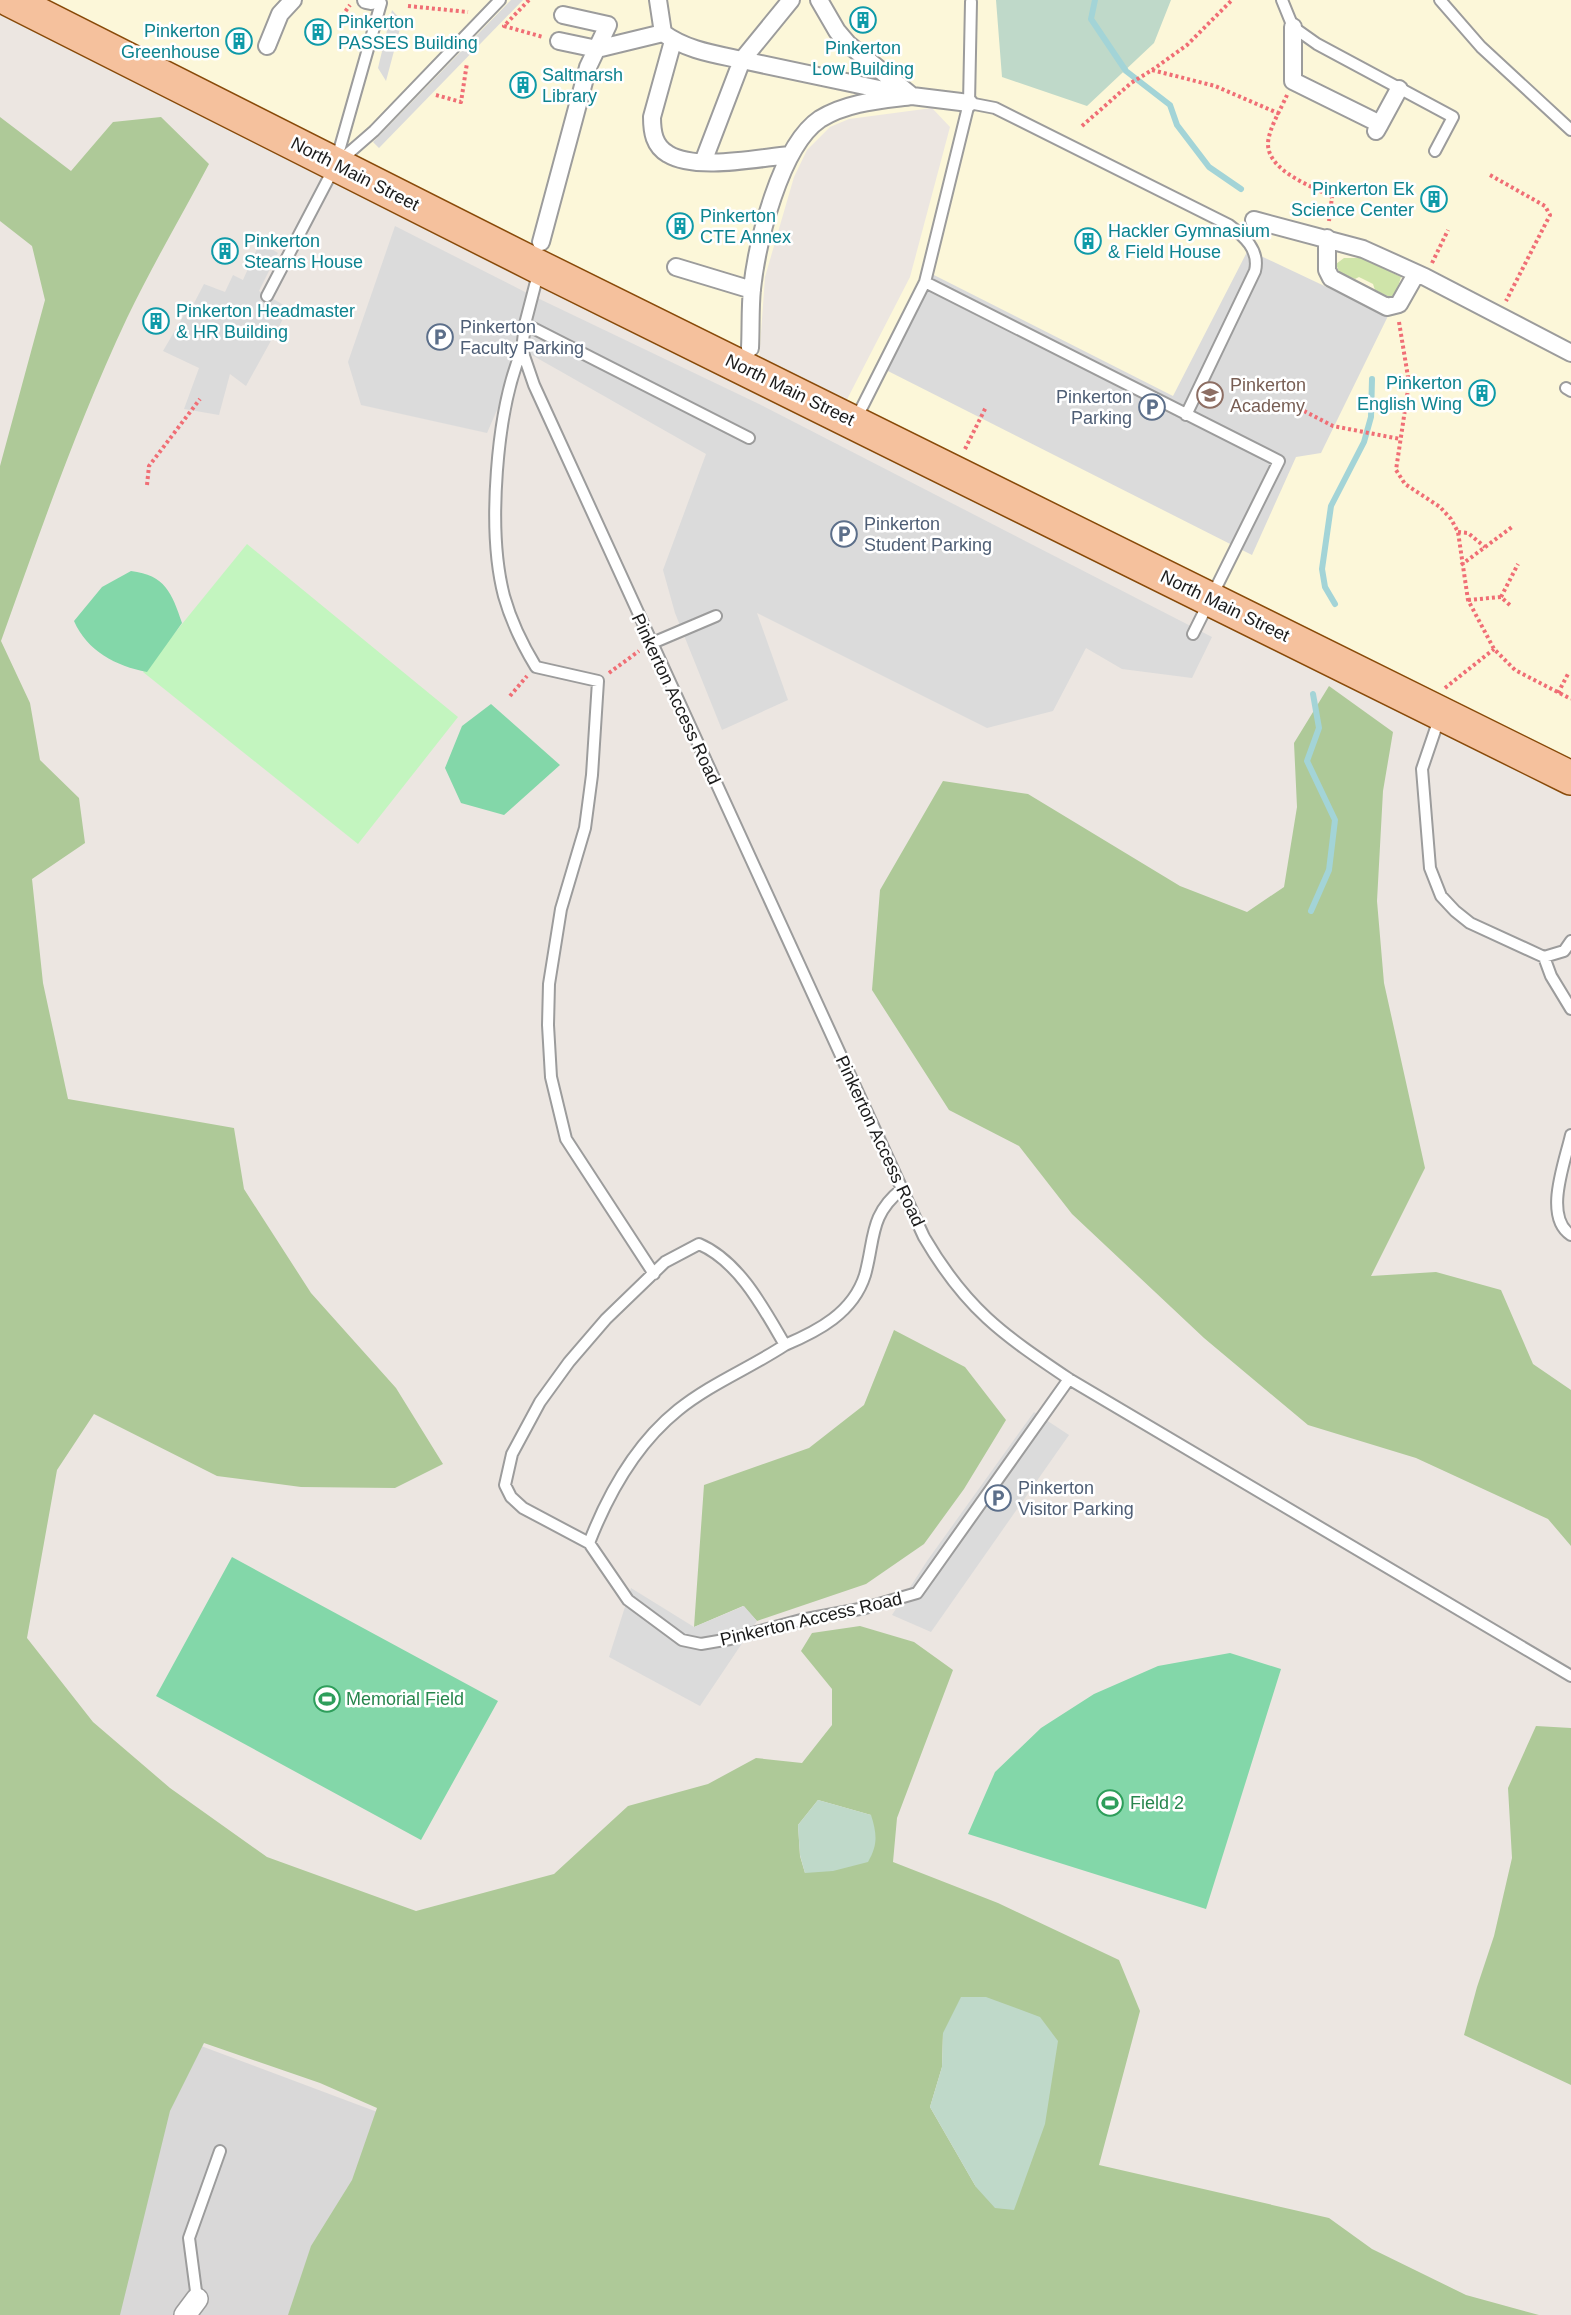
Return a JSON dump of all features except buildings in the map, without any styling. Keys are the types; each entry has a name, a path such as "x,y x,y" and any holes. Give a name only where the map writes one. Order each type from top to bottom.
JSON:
{"main road":[{"name":"North Main Street","path":"10,0 335,165 540,255 854,422 1211,599 1442,702 1571,778"}],"street":[{"path":"267,46 280,14 293,0"},
{"path":"658,0 668,37 652,130 659,147 667,154 682,160 703,162 789,155"},
{"path":"703,162 742,60 792,0"},
{"path":"819,0 837,31 848,44 912,96"},
{"path":"540,255 588,67 608,25 563,15"},
{"path":"1293,27 1293,81 1378,127 1398,89"},
{"path":"559,41 597,49 668,37 702,51 742,60 912,96 969,104"},
{"path":"750,348 752,290 777,183 789,155 805,132 819,120 839,109 912,96"},
{"path":"1254,220 1364,249 1421,275 1571,353"},
{"path":"1327,238 1327,270 1331,278 1387,307 1396,307 1421,275"},
{"path":"676,267 752,290"}],"lane":[{"path":"335,165 374,131 500,0"},
{"path":"1282,0 1293,27 1334,54 1453,117 1435,151"},
{"path":"1440,0 1488,55 1571,130"},
{"path":"267,296 335,165 373,2"},
{"path":"854,422 925,282 969,104 971,2"},
{"path":"969,104 995,108 1229,225 1249,243 1258,261 1255,271 1186,415"},
{"name":"Pinkerton Access Road","path":"540,255 525,324 522,350 534,385 650,644 924,1238 946,1275 979,1313 1011,1341 1069,1379 917,1593 896,1600 701,1644 682,1640 627,1600 590,1543"},
{"path":"925,282 1279,461 1193,634"},
{"path":"525,324 749,438"},
{"path":"522,350 514,369 506,406 496,533 498,569 511,620 536,667 598,681 592,776 585,828 561,909 549,984 548,1025 551,1077 566,1139 654,1274"},
{"path":"650,644 716,616"},
{"path":"1442,702 1422,769 1430,868 1441,896 1470,923 1544,957 1564,951 1571,942"},
{"path":"1544,957 1551,976 1571,1009"},
{"path":"1571,1136 1556,1206 1558,1219 1571,1234"},
{"path":"784,1346 750,1291 709,1248 699,1244 684,1250 665,1262 606,1319 569,1362 540,1402 512,1454 506,1472 505,1485 511,1497 523,1508 590,1543 603,1508 627,1469 657,1430 678,1410 784,1346 828,1324 843,1311 855,1295 864,1275 876,1223 889,1200 902,1190"},
{"path":"1069,1379 1571,1676"},
{"path":"191,2307 189,2238 220,2151"}],"path":[{"path":"342,16 354,0"},
{"path":"530,0 504,26 559,41"},
{"path":"1082,126 1131,83 1187,45 1232,0"},
{"path":"408,6 469,12"},
{"path":"436,95 461,102 467,63"},
{"path":"1152,70 1215,86 1280,114"},
{"path":"1293,81 1270,135 1270,156 1282,168 1332,197 1327,238"},
{"path":"1490,175 1545,206 1550,215 1499,315"},
{"path":"1421,275 1448,230"},
{"path":"1396,307 1409,383 1396,470 1414,491 1445,511 1458,532 1461,565 1468,600 1494,649 1515,670 1571,699"},
{"path":"147,485 149,466 200,399"},
{"path":"963,454 986,407"},
{"path":"1304,411 1333,426 1400,439"},
{"path":"1461,565 1512,527"},
{"path":"1458,532 1468,533 1485,547"},
{"path":"1501,597 1518,564"},
{"path":"1468,600 1501,597 1511,606"},
{"path":"1442,702 1494,649"},
{"path":"598,681 626,660"},
{"path":"510,696 536,667"},
{"path":"1558,693 1569,672"}],"shaded area":[{"name":"Pinkerton Academy","path":"27,0 1571,0 1571,778 839,415 910,277 950,127 932,108 849,119 830,127 807,150 794,177 765,277 758,375"},
{"path":"511,0 523,0 379,148 373,142"},
{"path":"392,10 402,21 386,81 378,68"},
{"name":"Pinkerton Student Parking","path":"395,226 527,293 759,404 1212,637 1192,678 1122,669 1086,648 1053,711 987,728 757,613 788,700 722,730 675,613 663,570 706,454 523,350 487,433 361,405 348,362"},
{"path":"260,242 278,253 259,291 289,308 246,386 230,374 219,415 184,409 199,368 163,351 188,308 191,309 204,284 225,292 233,275 243,280"},
{"name":"Pinkerton Parking","path":"1248,250 1388,316 1321,453 1296,457 1252,555 878,366 926,271 1173,396"},
{"name":"Pinkerton Visitor Parking","path":"1034,1412 1069,1435 931,1632 892,1615 927,1561"},
{"path":"631,1588 694,1627 744,1606 757,1621 700,1706 609,1657"},
{"path":"185,2040 436,2134 353,2315 84,2315"}],"green space":[{"path":"996,0 1171,0 1154,43 1087,106 1002,77"},
{"path":"0,117 71,171 113,122 161,117 209,164 147,279 109,357 60,478 1,641 30,703 40,760 79,798 85,843 32,879 43,983 68,1099 234,1128 244,1189 311,1293 396,1388 443,1464 395,1488 301,1487 217,1476 94,1414 57,1470 27,1638 93,1722 170,1788 267,1857 416,1911 554,1874 628,1806 708,1784 756,1758 802,1763 832,1725 832,1689 801,1651 812,1633 860,1626 914,1642 953,1670 897,1818 893,1862 998,1903 1119,1960 1140,2011 1099,2165 1329,2218 1372,2249 1466,2295 1539,2315 288,2315 311,2246 352,2180 377,2108 320,2083 204,2043 170,2111 120,2315 0,2315 0,466 45,300 32,246 0,221","holes":["818,1800 871,1815 805,1873 800,1856 798,1825","943,2033 976,2187 930,2107 942,2067"]},
{"path":"1344,258 1362,258 1401,277 1395,296 1392,298 1375,290 1373,284 1359,277 1355,279 1339,272 1336,264"},
{"path":"247,544 458,717 358,844 143,672"},
{"path":"131,571 152,577 166,587 182,623 147,672 124,666 104,656 87,641 74,621 102,587"},
{"path":"1329,686 1393,732 1383,791 1377,901 1384,983 1425,1168 1371,1276 1436,1272 1501,1290 1533,1364 1571,1390 1571,1546 1548,1519 1416,1458 1308,1425 1204,1338 1072,1214 1019,1146 949,1110 872,990 880,890 943,781 1028,794 1180,886 1247,912 1284,887 1297,807 1294,743"},
{"path":"491,704 560,765 504,815 461,803 445,768 462,726"},
{"path":"894,1330 965,1367 1006,1420 964,1489 924,1544 866,1584 757,1621 743,1606 694,1627 704,1485 809,1448 864,1405"},
{"name":"Memorial Field","path":"232,1557 498,1701 421,1840 156,1696"},
{"name":"Field 2","path":"1230,1653 1281,1669 1206,1909 968,1834 995,1772 1041,1728 1094,1694 1158,1666"},
{"path":"1536,1726 1571,1728 1571,2085 1464,2035 1494,1936 1512,1858 1508,1788"},
{"path":"818,1800 871,1815 876,1839 868,1862 833,1871 805,1873 800,1855 798,1825"},
{"path":"961,1997 986,1997 1040,2017 1058,2041 1045,2124 1014,2210 995,2208 976,2187 930,2107 942,2067 943,2033"}],"waterway":[{"path":"1095,0 1091,19 1126,71 1170,105 1177,125 1209,167 1241,189"},
{"path":"1335,604 1325,587 1322,569 1331,506 1364,442 1371,417 1372,379"},
{"path":"1311,911 1329,870 1335,820 1307,761 1319,728 1313,694"}],"place":[{"name":"Pinkerton Low Building","path":"863,20"},
{"name":"Pinkerton PASSES Building","path":"318,32"},
{"name":"Pinkerton Greenhouse","path":"239,41"},
{"name":"Saltmarsh Library","path":"523,85"},
{"name":"Pinkerton Ek Science Center","path":"1434,199"},
{"name":"Pinkerton CTE Annex","path":"680,226"},
{"name":"Hackler Gymnasium & Field House","path":"1088,241"},
{"name":"Pinkerton Stearns House","path":"225,251"},
{"name":"Pinkerton Headmaster & HR Building","path":"156,321"},
{"name":"Pinkerton Faculty Parking","path":"440,337"},
{"name":"Pinkerton English Wing","path":"1482,393"},
{"name":"Pinkerton Academy","path":"1210,395"},
{"name":"Pinkerton Parking","path":"1152,407"},
{"name":"Pinkerton Student Parking","path":"844,534"},
{"name":"Pinkerton Visitor Parking","path":"998,1498"},
{"name":"Memorial Field","path":"327,1699"},
{"name":"Field 2","path":"1110,1803"}]}
